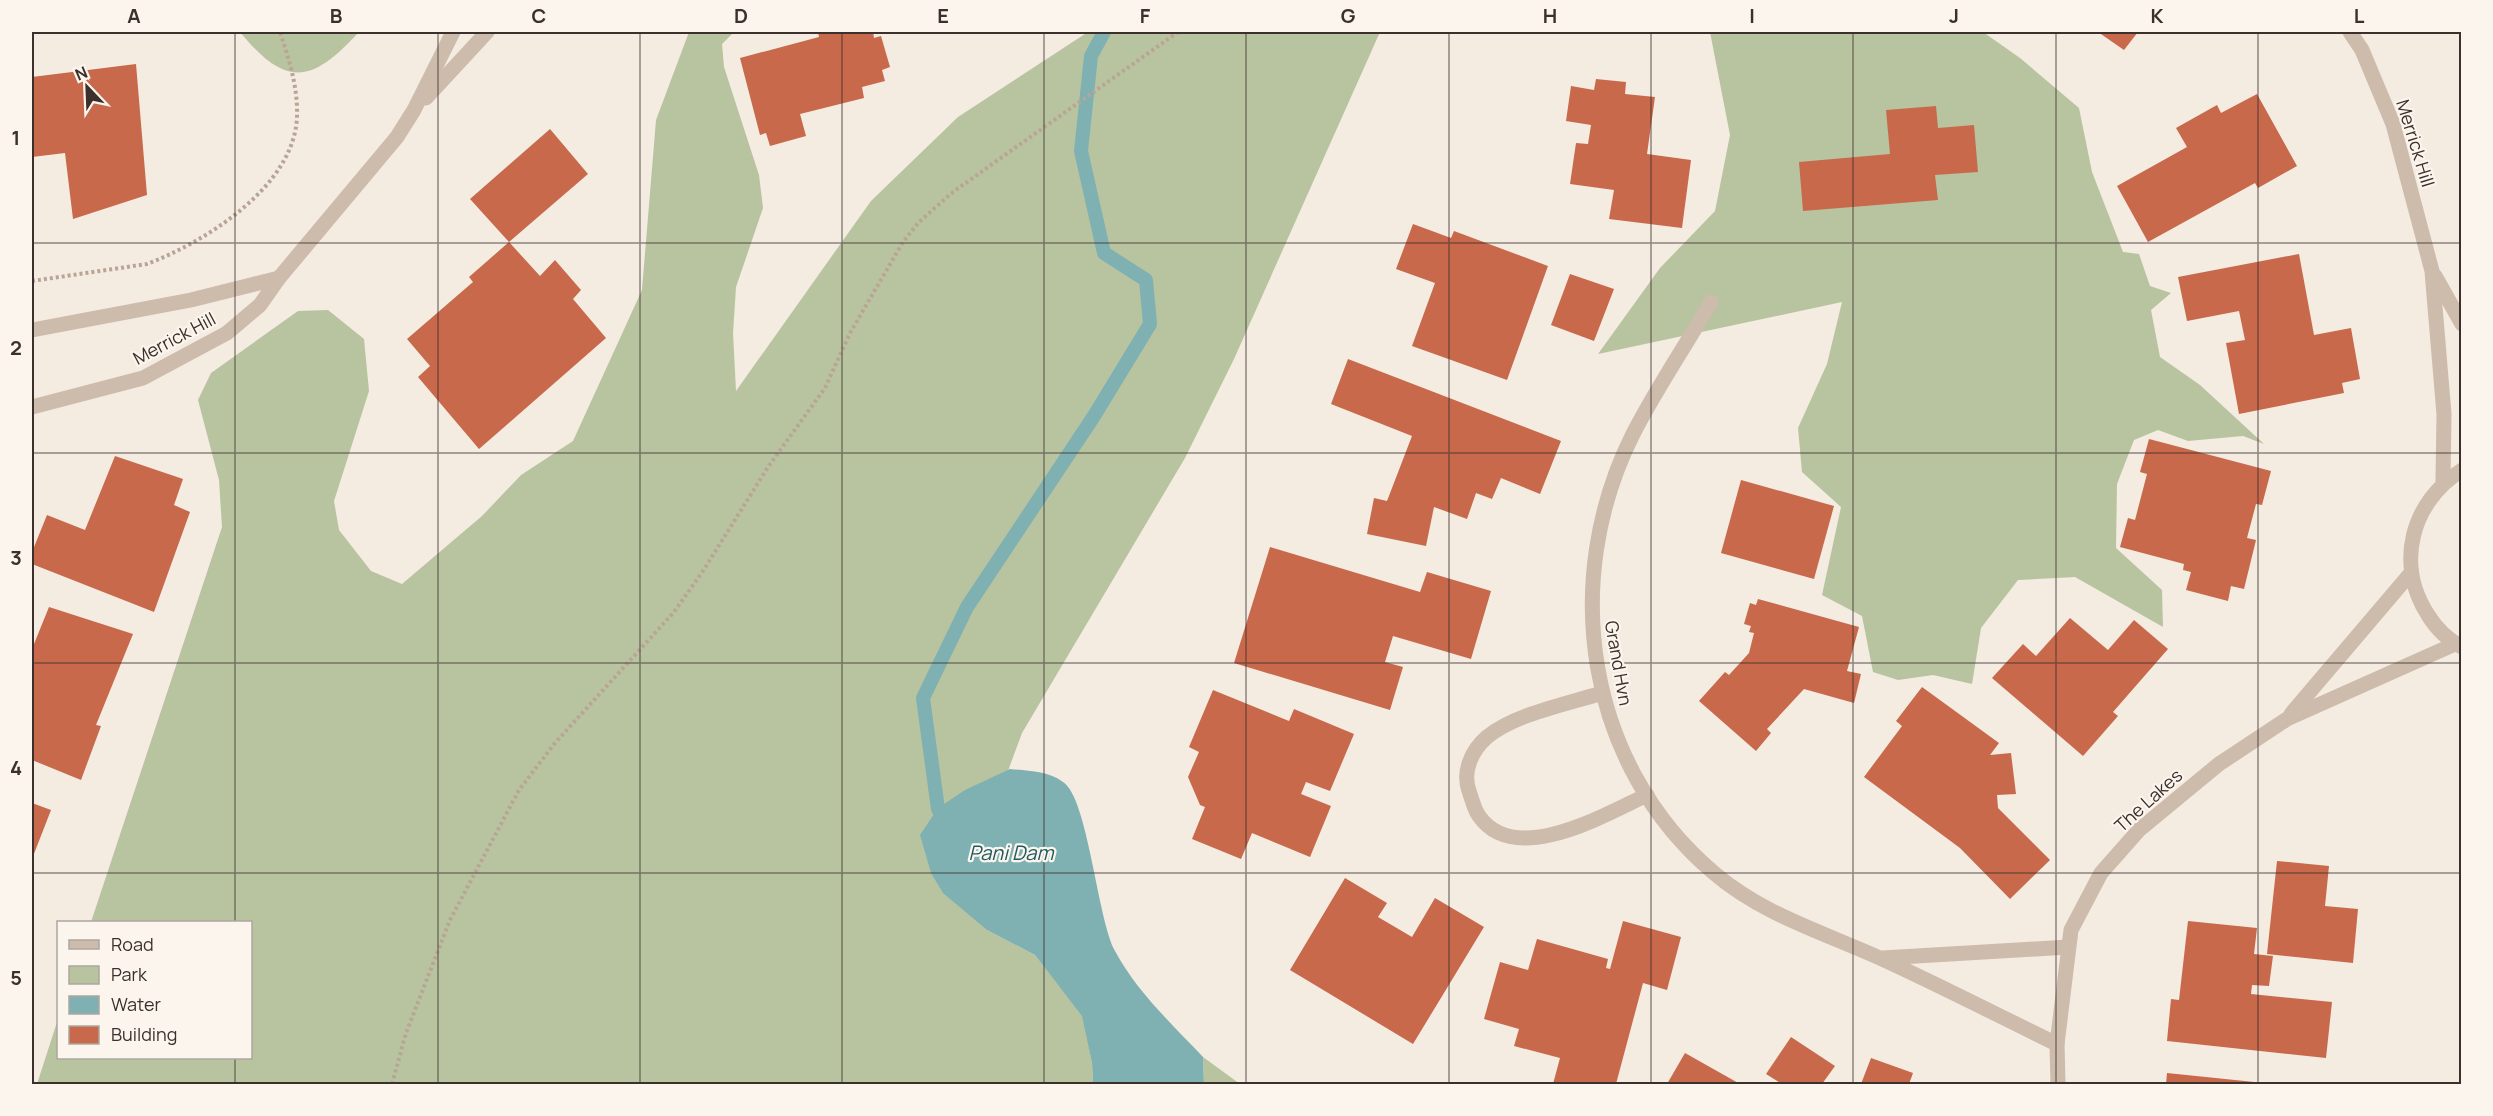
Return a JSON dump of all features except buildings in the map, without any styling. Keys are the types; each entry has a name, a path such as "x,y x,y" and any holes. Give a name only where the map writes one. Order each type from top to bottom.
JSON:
{"street":[{"name":"Merrick Hill","path":"414,110 453,32"},
{"name":"Merrick Hill","path":"32,407 143,378 227,333 260,305 279,278 373,168 414,110 487,32"},
{"name":"Merrick Hill","path":"2350,32 2362,50 2393,124 2432,271 2444,414 2443,482"},
{"name":"Merrick Hill","path":"2432,271 2462,324"},
{"name":"Merrick Hill","path":"32,330 190,300 279,278"},
{"name":"Grand Hvn","path":"1711,302 1633,435 1609,497 1593,571 1590,602 1593,647 1610,721 1647,795 1681,841 1715,874 1748,896 1814,932 1880,958 2057,1044"},
{"path":"2458,645 2434,625 2424,609 2410,574 2411,540 2422,508 2443,482 2462,470"},
{"name":"The Lakes","path":"2287,719 2410,574"},
{"name":"The Lakes","path":"2058,1084 2057,1044 2071,930 2102,873 2139,830 2219,764 2287,719 2458,645"},
{"path":"1602,693 1504,725 1474,750 1468,765 1467,786 1479,816 1491,829 1505,836 1524,839 1576,828 1647,795"},
{"path":"1880,958 2068,947"}],"path":[{"path":"32,281 147,264 182,250 235,214 271,180 290,150 297,116 293,74 280,32"},
{"path":"392,1084 406,1033 450,920 519,790 555,743 674,612 703,571 768,467 825,388 850,333 903,242 919,222 953,192 1178,32"}],"green space":[{"path":"240,32 359,32 327,62 312,70 299,72 285,70 271,63"},
{"path":"689,32 734,32 722,44 724,67 759,175 763,208 736,287 733,333 736,391 871,201 958,117 1088,32 1380,32 1234,359 1185,458 1022,733 992,814 987,930 1035,955 1083,1016 1092,1063 1093,1084 37,1084 57,1022 57,1059 252,1059 252,921 91,921 222,527 219,480 198,400 211,373 298,311 328,310 364,339 369,391 334,501 339,530 371,571 402,584 482,516 521,475 573,441 642,290 656,120"},
{"path":"1710,32 1983,32 2020,58 2079,108 2092,172 2123,252 2139,254 2150,286 2171,293 2151,310 2160,357 2200,385 2264,444 2243,436 2188,441 2158,430 2134,440 2117,484 2116,548 2162,590 2163,627 2075,577 2018,580 1981,628 1972,684 1933,675 1898,680 1873,672 1862,616 1822,595 1841,507 1802,472 1798,428 1827,364 1842,302 1598,354 1660,268 1715,211 1730,135"},
{"path":"1203,1057 1240,1084 1204,1084"}],"water":[{"name":"Pani Dam","path":"1010,769 1038,772 1057,778 1072,792 1086,834 1103,912 1115,951 1144,994 1203,1057 1204,1084 1093,1084 1092,1063 1082,1016 1035,955 987,930 943,893 931,873 920,835 938,808 965,790"}],"waterway":[{"path":"948,822 938,809 923,698 967,607 1094,416 1150,324 1146,280 1104,253 1081,151 1091,56 1104,32"}]}
